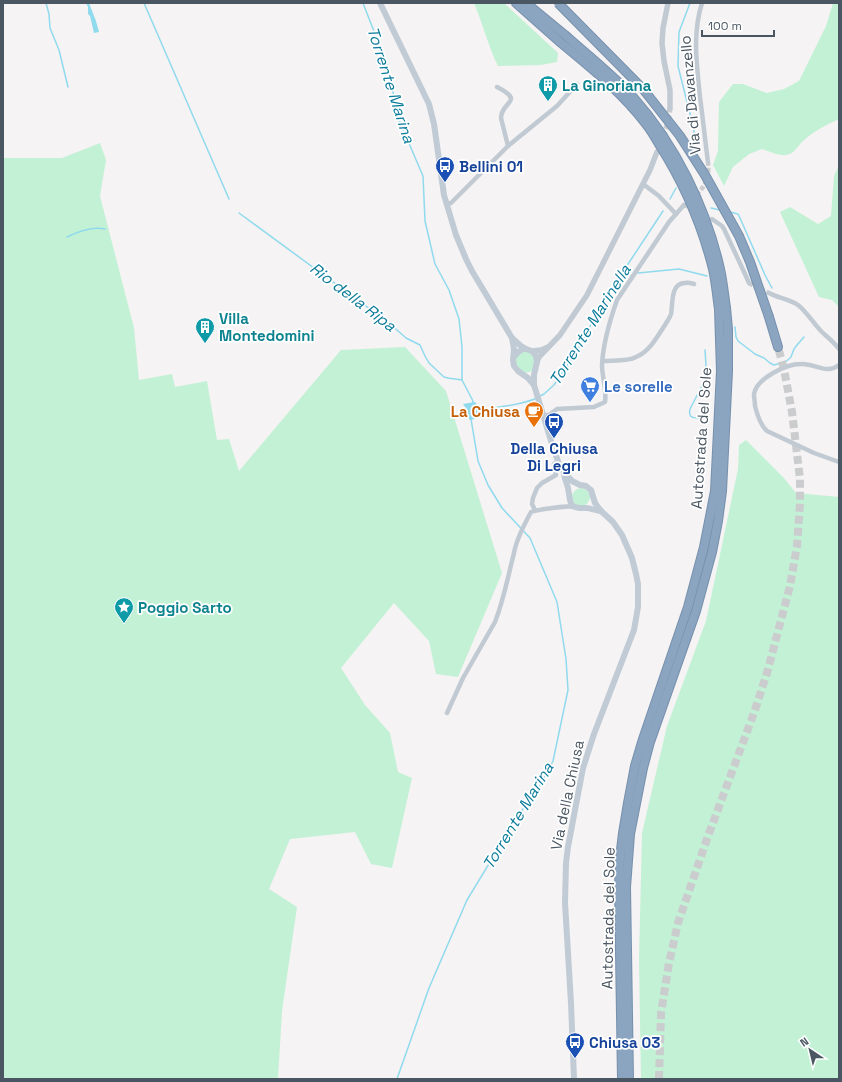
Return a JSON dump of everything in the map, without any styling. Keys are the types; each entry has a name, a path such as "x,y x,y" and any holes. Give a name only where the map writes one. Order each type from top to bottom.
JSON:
{"highway":[{"name":"Autostrada del Sole","path":"516,3 562,39"},
{"name":"Autostrada del Sole","path":"526,3 627,102 646,124 670,160 687,194 701,230 723,308 718,439 713,498 704,546 688,607 635,766 627,833 620,858 619,886 629,1079"},
{"path":"558,3 643,88 680,136 705,175 739,236 750,262 778,347"},
{"name":"Autostrada del Sole","path":"622,1079 624,979"}],"main road":[{"path":"380,3 429,104 434,124 446,204 452,225 466,259 512,338 521,346 529,350"},
{"name":"Via della Chiusa","path":"512,338 514,349 514,366 528,378 535,387"},
{"path":"514,357 520,350 529,350"},
{"name":"Via della Chiusa","path":"529,350 536,356 534,375 535,387 558,461 564,472 572,481 586,486 591,490 594,496 593,499 601,511 622,535 636,574 638,590 638,607 634,630 594,734 583,768 568,847 565,903 574,1079"},
{"path":"521,372 530,372 536,365"},
{"name":"Via della Chiusa","path":"564,472 569,497 574,507"},
{"path":"569,497 570,492 574,487 580,485"},
{"path":"574,507 580,509 586,508 591,505 593,499"},
{"path":"586,508 601,511"}],"street":[{"path":"668,3 663,28 662,43 670,90 670,108"},
{"name":"Via di Davanzello","path":"702,3 699,12 696,44 708,162"},
{"path":"446,204 451,203 508,146 557,106 577,84"},
{"path":"497,87 505,91 512,98 501,114 508,146"},
{"path":"536,365 539,357 560,335 587,295 650,170 657,152"},
{"path":"643,184 659,196 676,214"},
{"path":"543,416 549,415 557,409 594,407 605,402 606,395 602,374 603,361 606,342 617,300 669,222 684,205"},
{"path":"712,218 724,229 749,282"},
{"path":"603,361 632,359 646,351 671,315 672,298 679,284 684,282 694,284"},
{"path":"768,293 786,299 798,306 839,349"},
{"path":"529,350 541,350 550,346"},
{"path":"839,365 832,369 794,364 766,376 754,393 756,409 763,427 767,431 814,453 839,462"},
{"path":"535,510 532,504 537,488 542,483 556,475 553,466 554,463 558,461"},
{"path":"563,506 569,497"},
{"path":"447,713 463,678 495,622 507,586 514,551 529,515 535,510 558,508 569,505 574,507"}],"green space":[{"path":"474,3 504,3 558,53 557,62 541,65 498,66 491,51"},
{"path":"833,3 839,3 839,119 810,135 793,152 789,154 780,155 762,149 749,154 733,167 724,186 713,165 718,151 719,102 733,84 743,84 767,93 784,89 799,81 826,26"},
{"path":"100,143 106,160 100,196 134,328 139,380 172,374 175,387 207,381 217,440 229,439 239,471 341,350 405,347 446,391 502,573 458,677 436,674 429,641 394,603 341,668 365,705 390,733 398,772 412,778 392,868 371,864 355,832 290,839 269,889 297,907 282,1011 278,1079 3,1079 3,158 62,158"},
{"path":"839,165 839,307 832,300 819,297 780,212 790,207 818,224 831,216 834,176"},
{"path":"523,349 536,356 533,370 528,372 516,369 515,354"},
{"path":"746,440 783,477 796,493 839,497 839,1079 641,1079 639,960 642,833 667,726 706,621 738,469 739,445"},
{"path":"577,488 585,488 590,493 588,504 585,506 577,506 572,501 572,493"}],"water":[{"path":"86,3 89,3 99,32 94,33"},
{"path":"475,402 480,408 475,419 470,420 467,416 468,411 463,404"}],"waterway":[{"path":"46,3 49,14 50,28 59,50 68,87"},
{"name":"Rio della Ripa","path":"144,3 229,199"},
{"name":"Torrente Marina","path":"363,3 387,65 399,120 423,176 425,221 435,264 449,290 459,319 462,347 462,380 473,401 472,404"},
{"name":"Torrente Marinella","path":"690,3 679,32 678,66 694,130 694,139"},
{"name":"Torrente Marinella","path":"670,199 676,188"},
{"path":"711,208 720,210"},
{"name":"Torrente Marinella","path":"540,396 554,385 577,351 603,302 663,211"},
{"path":"730,212 738,214 772,288"},
{"name":"Rio della Ripa","path":"239,213 389,323 406,338 420,345 429,363 444,377 462,380"},
{"path":"67,237 95,228 105,229"},
{"path":"638,273 679,269 707,276"},
{"name":"Torrente Marinella","path":"620,276 630,275"},
{"path":"735,327 738,341 755,354 774,365 785,362 789,359 794,349 804,337"},
{"path":"702,418 692,417 690,415 690,409 705,380 705,350"},
{"name":"Torrente Marinella","path":"477,413 484,410 522,403 537,398"},
{"name":"Torrente Marina","path":"397,1079 429,988 467,900 520,813 538,789 553,761 568,690 566,659 557,602 530,538 502,508 488,485 478,461 471,419"}],"tunnel":[{"path":"663,137 667,126 670,108"},
{"path":"693,209 684,205 700,191 706,182 708,162"},
{"path":"749,283 769,293"},
{"path":"659,1079 661,1013 669,963 678,923 767,673 790,586 797,546 800,479 792,412 784,369 778,347"}],"place":[{"name":"La Ginoriana","path":"548,102"},
{"name":"Bellini 01","path":"445,183"},
{"name":"Villa Montedomini","path":"205,344"},
{"name":"Le sorelle","path":"590,403"},
{"name":"La Chiusa","path":"534,428"},
{"name":"Della Chiusa Di Legri","path":"554,439"},
{"name":"Poggio Sarto","path":"124,624"},
{"name":"Chiusa 03","path":"575,1059"}]}
